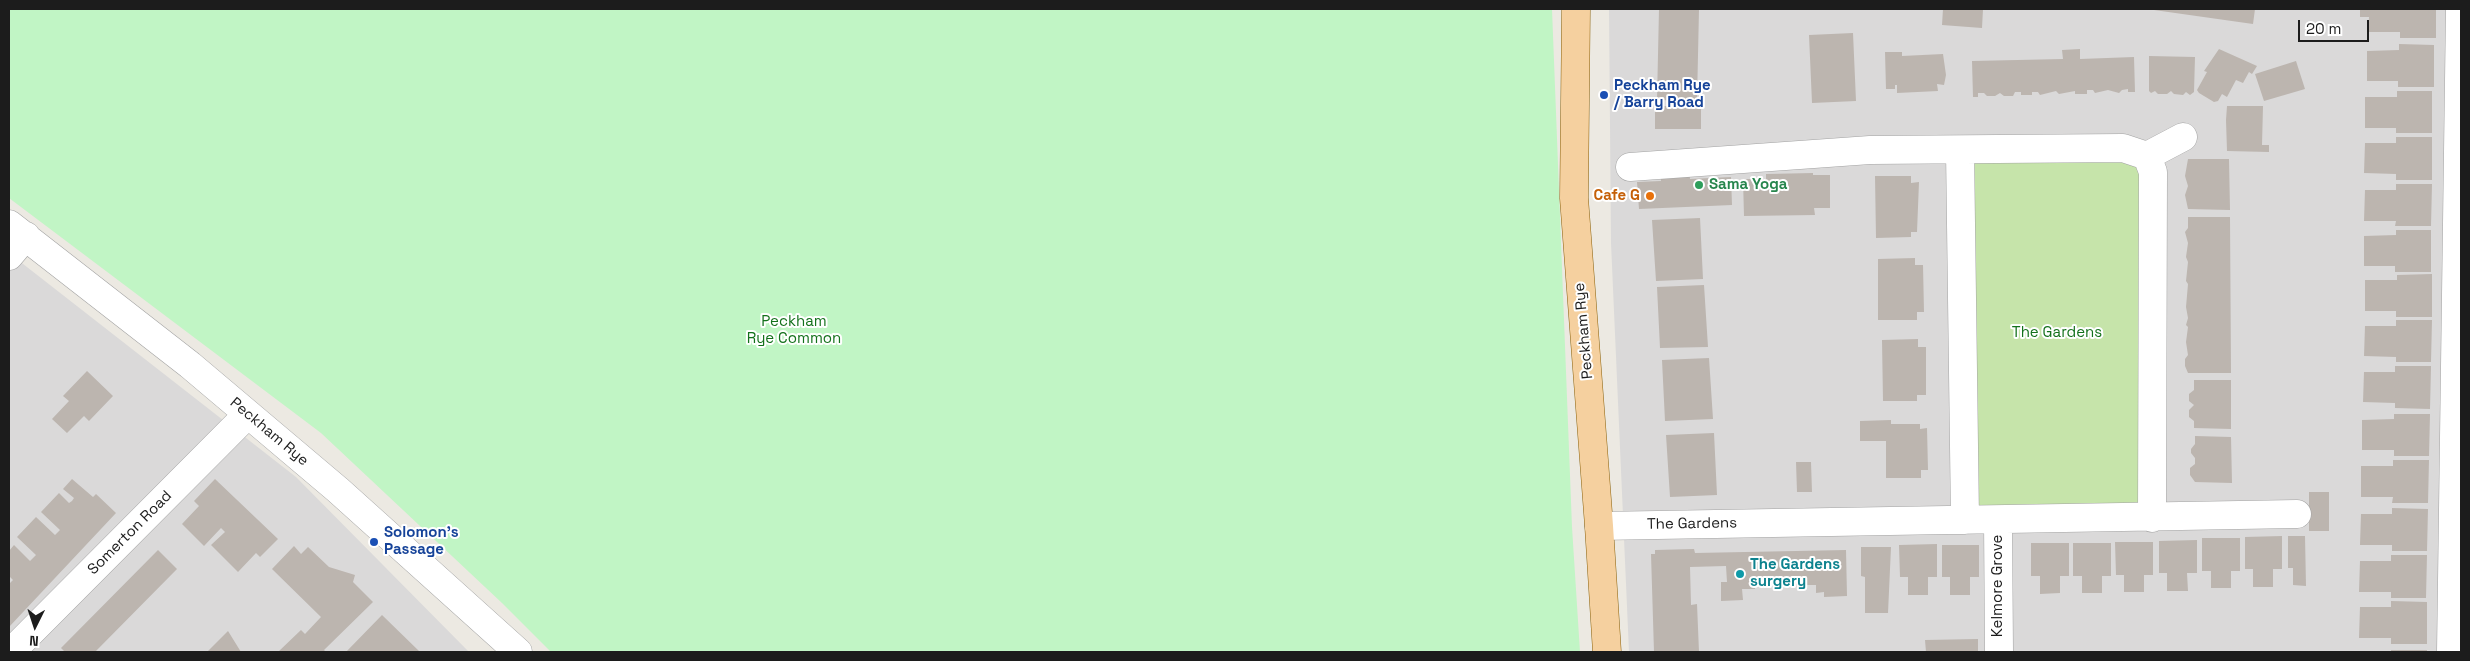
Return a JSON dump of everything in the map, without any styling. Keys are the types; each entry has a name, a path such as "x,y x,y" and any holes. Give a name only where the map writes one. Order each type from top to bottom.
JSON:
{"main road":[{"name":"Peckham Rye","path":"1576,9 1574,198 1600,526 1607,652"}],"street":[{"path":"2451,652 2460,9"},
{"path":"1630,167 1870,150 2123,148 2147,156 2183,137"},
{"path":"1960,150 1965,520"},
{"path":"2147,156 2153,172 2152,518"},
{"name":"Peckham Rye","path":"14,239 190,365 338,490 501,647"},
{"name":"Somerton Road","path":"11,652 248,414"},
{"name":"The Gardens","path":"1600,526 2152,518 2297,514"},
{"name":"Kelmore Grove","path":"1998,520 1999,652"}],"shaded area":[{"path":"1609,9 2461,9 2461,652 1629,652 1611,243"},
{"path":"9,253 296,477 469,652 9,652"}],"green space":[{"name":"Peckham Rye Common","path":"9,9 1552,9 1572,527 1580,652 551,652 502,603 321,433 9,198"},
{"name":"The Gardens","path":"1967,158 2139,161 2145,175 2146,511 1971,512"}],"building":[{"path":"1659,9 1699,9 1697,101 1657,100"},
{"path":"1943,9 1983,9 1982,28 1942,25"},
{"path":"2147,9 2255,9 2253,24"},
{"path":"2360,9 2436,9 2436,38 2400,38 2400,32 2368,32 2369,17 2360,17"},
{"path":"1853,33 1856,101 1812,103 1809,35"},
{"path":"2399,44 2434,45 2434,87 2398,87 2398,81 2367,81 2367,51 2399,50"},
{"path":"2080,49 2080,59 2134,57 2135,92 2128,92 2128,89 2122,90 2119,93 2108,90 2095,93 2093,90 2087,90 2087,94 2075,94 2075,91 2059,94 2056,91 2040,95 2038,92 2032,92 2032,95 2021,95 2021,92 2015,92 2013,96 2004,96 2000,93 1995,96 1987,96 1984,93 1978,93 1978,97 1973,97 1972,61 2063,59 2062,50"},
{"path":"2219,49 2257,66 2252,74 2249,72 2243,83 2236,80 2227,97 2222,94 2218,101 2214,102 2197,90 2207,72 2204,71"},
{"path":"1885,52 1902,52 1902,56 1943,54 1946,75 1944,85 1937,84 1938,91 1897,93 1897,85 1895,85 1895,89 1886,89"},
{"path":"2149,56 2195,57 2194,92 2190,95 2186,92 2183,95 2174,94 2171,91 2167,94 2158,94 2155,91 2151,93 2149,91"},
{"path":"2296,61 2305,89 2264,101 2255,74"},
{"path":"2397,91 2432,91 2432,133 2396,133 2396,128 2365,128 2365,97 2397,97"},
{"path":"1655,106 1701,106 1701,129 1655,129"},
{"path":"2227,106 2263,106 2262,145 2269,145 2269,152 2227,151"},
{"path":"2396,137 2432,137 2432,180 2396,180 2396,174 2364,173 2365,143 2396,143"},
{"path":"2188,159 2229,159 2230,210 2188,209 2185,195 2188,186 2185,176"},
{"path":"1689,171 1690,179 1731,177 1732,205 1639,209 1637,182 1661,181 1660,173"},
{"path":"1813,173 1813,175 1830,175 1830,208 1814,208 1815,215 1744,216 1743,179 1766,179 1766,174"},
{"path":"1875,176 1911,176 1911,183 1919,182 1917,232 1911,232 1911,237 1876,238"},
{"path":"2396,184 2432,184 2431,226 2395,226 2396,221 2364,221 2365,190 2396,190"},
{"path":"2188,217 2230,217 2231,373 2188,373 2185,366 2185,359 2188,355 2186,342 2188,327 2186,325 2188,318 2186,307 2188,284 2186,281 2188,262 2186,257 2188,243 2185,232 2188,228"},
{"path":"1700,218 1703,279 1656,281 1652,220"},
{"path":"2396,230 2431,230 2431,272 2395,272 2395,266 2364,266 2364,236 2396,235"},
{"path":"1915,258 1915,265 1923,265 1924,312 1917,312 1917,320 1878,320 1878,259"},
{"path":"2432,274 2432,317 2396,317 2396,311 2365,311 2365,280 2397,280 2397,275"},
{"path":"1704,285 1708,347 1660,348 1657,287"},
{"path":"2396,320 2432,320 2431,362 2396,362 2396,357 2364,356 2365,326 2396,326"},
{"path":"1918,339 1918,347 1926,347 1926,395 1917,395 1917,401 1883,401 1882,340"},
{"path":"1709,358 1713,419 1665,421 1662,360"},
{"path":"2395,366 2431,366 2430,409 2395,408 2395,403 2363,402 2364,372 2395,372"},
{"path":"87,371 113,396 89,421 84,416 67,433 52,419 69,401 63,396"},
{"path":"2194,380 2231,380 2231,429 2194,428 2194,421 2189,417 2189,410 2194,405 2189,401 2189,394 2194,390"},
{"path":"2394,414 2430,414 2429,456 2394,456 2394,450 2362,450 2362,420 2394,419"},
{"path":"1891,420 1891,424 1920,424 1920,429 1927,428 1928,470 1921,470 1921,478 1886,478 1886,441 1860,441 1860,421"},
{"path":"1714,433 1717,495 1670,497 1666,435"},
{"path":"2195,436 2231,437 2232,483 2195,482 2190,475 2190,468 2195,464 2195,458 2191,453 2191,449 2195,444"},
{"path":"2393,460 2429,460 2428,503 2392,503 2393,497 2361,497 2361,466 2393,466"},
{"path":"1796,462 1811,462 1812,492 1797,492"},
{"path":"72,479 93,497 96,494 116,513 9,627 9,584 13,580 9,576 9,551 14,545 30,561 36,555 17,537 36,517 55,535 60,530 41,512 59,493 69,503 72,501 74,498 63,489"},
{"path":"215,479 278,539 260,557 256,553 238,572 211,545 225,532 221,528 204,546 182,524 199,506 194,501"},
{"path":"2309,492 2329,492 2329,531 2309,531"},
{"path":"2392,508 2428,509 2427,551 2392,551 2392,545 2360,545 2361,514 2392,514"},
{"path":"2282,536 2282,569 2273,569 2273,587 2253,587 2253,569 2245,569 2245,537"},
{"path":"2288,536 2305,536 2306,586 2293,585 2293,568 2288,568"},
{"path":"2202,538 2240,538 2240,571 2231,571 2231,588 2211,588 2211,571 2202,571"},
{"path":"2197,540 2197,573 2187,573 2188,591 2167,591 2167,573 2159,573 2159,541"},
{"path":"2115,542 2153,542 2153,575 2144,575 2144,592 2124,592 2124,575 2116,575"},
{"path":"2031,543 2069,543 2069,576 2060,576 2060,593 2040,594 2040,576 2031,576"},
{"path":"2073,543 2111,543 2111,576 2102,576 2102,593 2082,593 2082,576 2073,576"},
{"path":"1937,544 1937,577 1928,577 1928,595 1908,595 1908,577 1900,577 1899,545"},
{"path":"1942,545 1979,545 1979,577 1970,577 1970,595 1950,595 1950,577 1942,577"},
{"path":"294,546 301,554 308,547 329,567 355,575 353,582 373,602 324,650 326,652 278,652 301,630 305,634 321,617 272,569"},
{"path":"1861,547 1891,547 1888,613 1865,613 1865,577 1861,576"},
{"path":"1694,549 1695,553 1846,550 1847,596 1824,597 1824,592 1816,593 1816,585 1755,585 1755,589 1742,589 1743,600 1721,601 1721,582 1727,582 1726,566 1690,567 1691,605 1697,604 1699,652 1654,652 1651,554 1655,554 1655,550"},
{"path":"158,550 177,569 95,652 65,652 61,648"},
{"path":"2391,555 2427,555 2426,598 2391,598 2391,592 2359,592 2360,561 2391,561"},
{"path":"2391,601 2427,602 2427,644 2391,644 2391,638 2359,638 2360,607 2391,607"},
{"path":"382,615 420,652 346,652"},
{"path":"228,631 241,652 207,652"},
{"path":"1978,639 1978,652 1926,652 1925,640"},
{"path":"2391,650 2427,650 2427,652 2391,652"}],"place":[{"name":"Peckham Rye / Barry Road","path":"1604,95"},
{"name":"Sama Yoga","path":"1699,185"},
{"name":"Cafe G","path":"1650,196"},
{"name":"Solomon's Passage","path":"374,542"},
{"name":"The Gardens surgery","path":"1740,574"}]}
